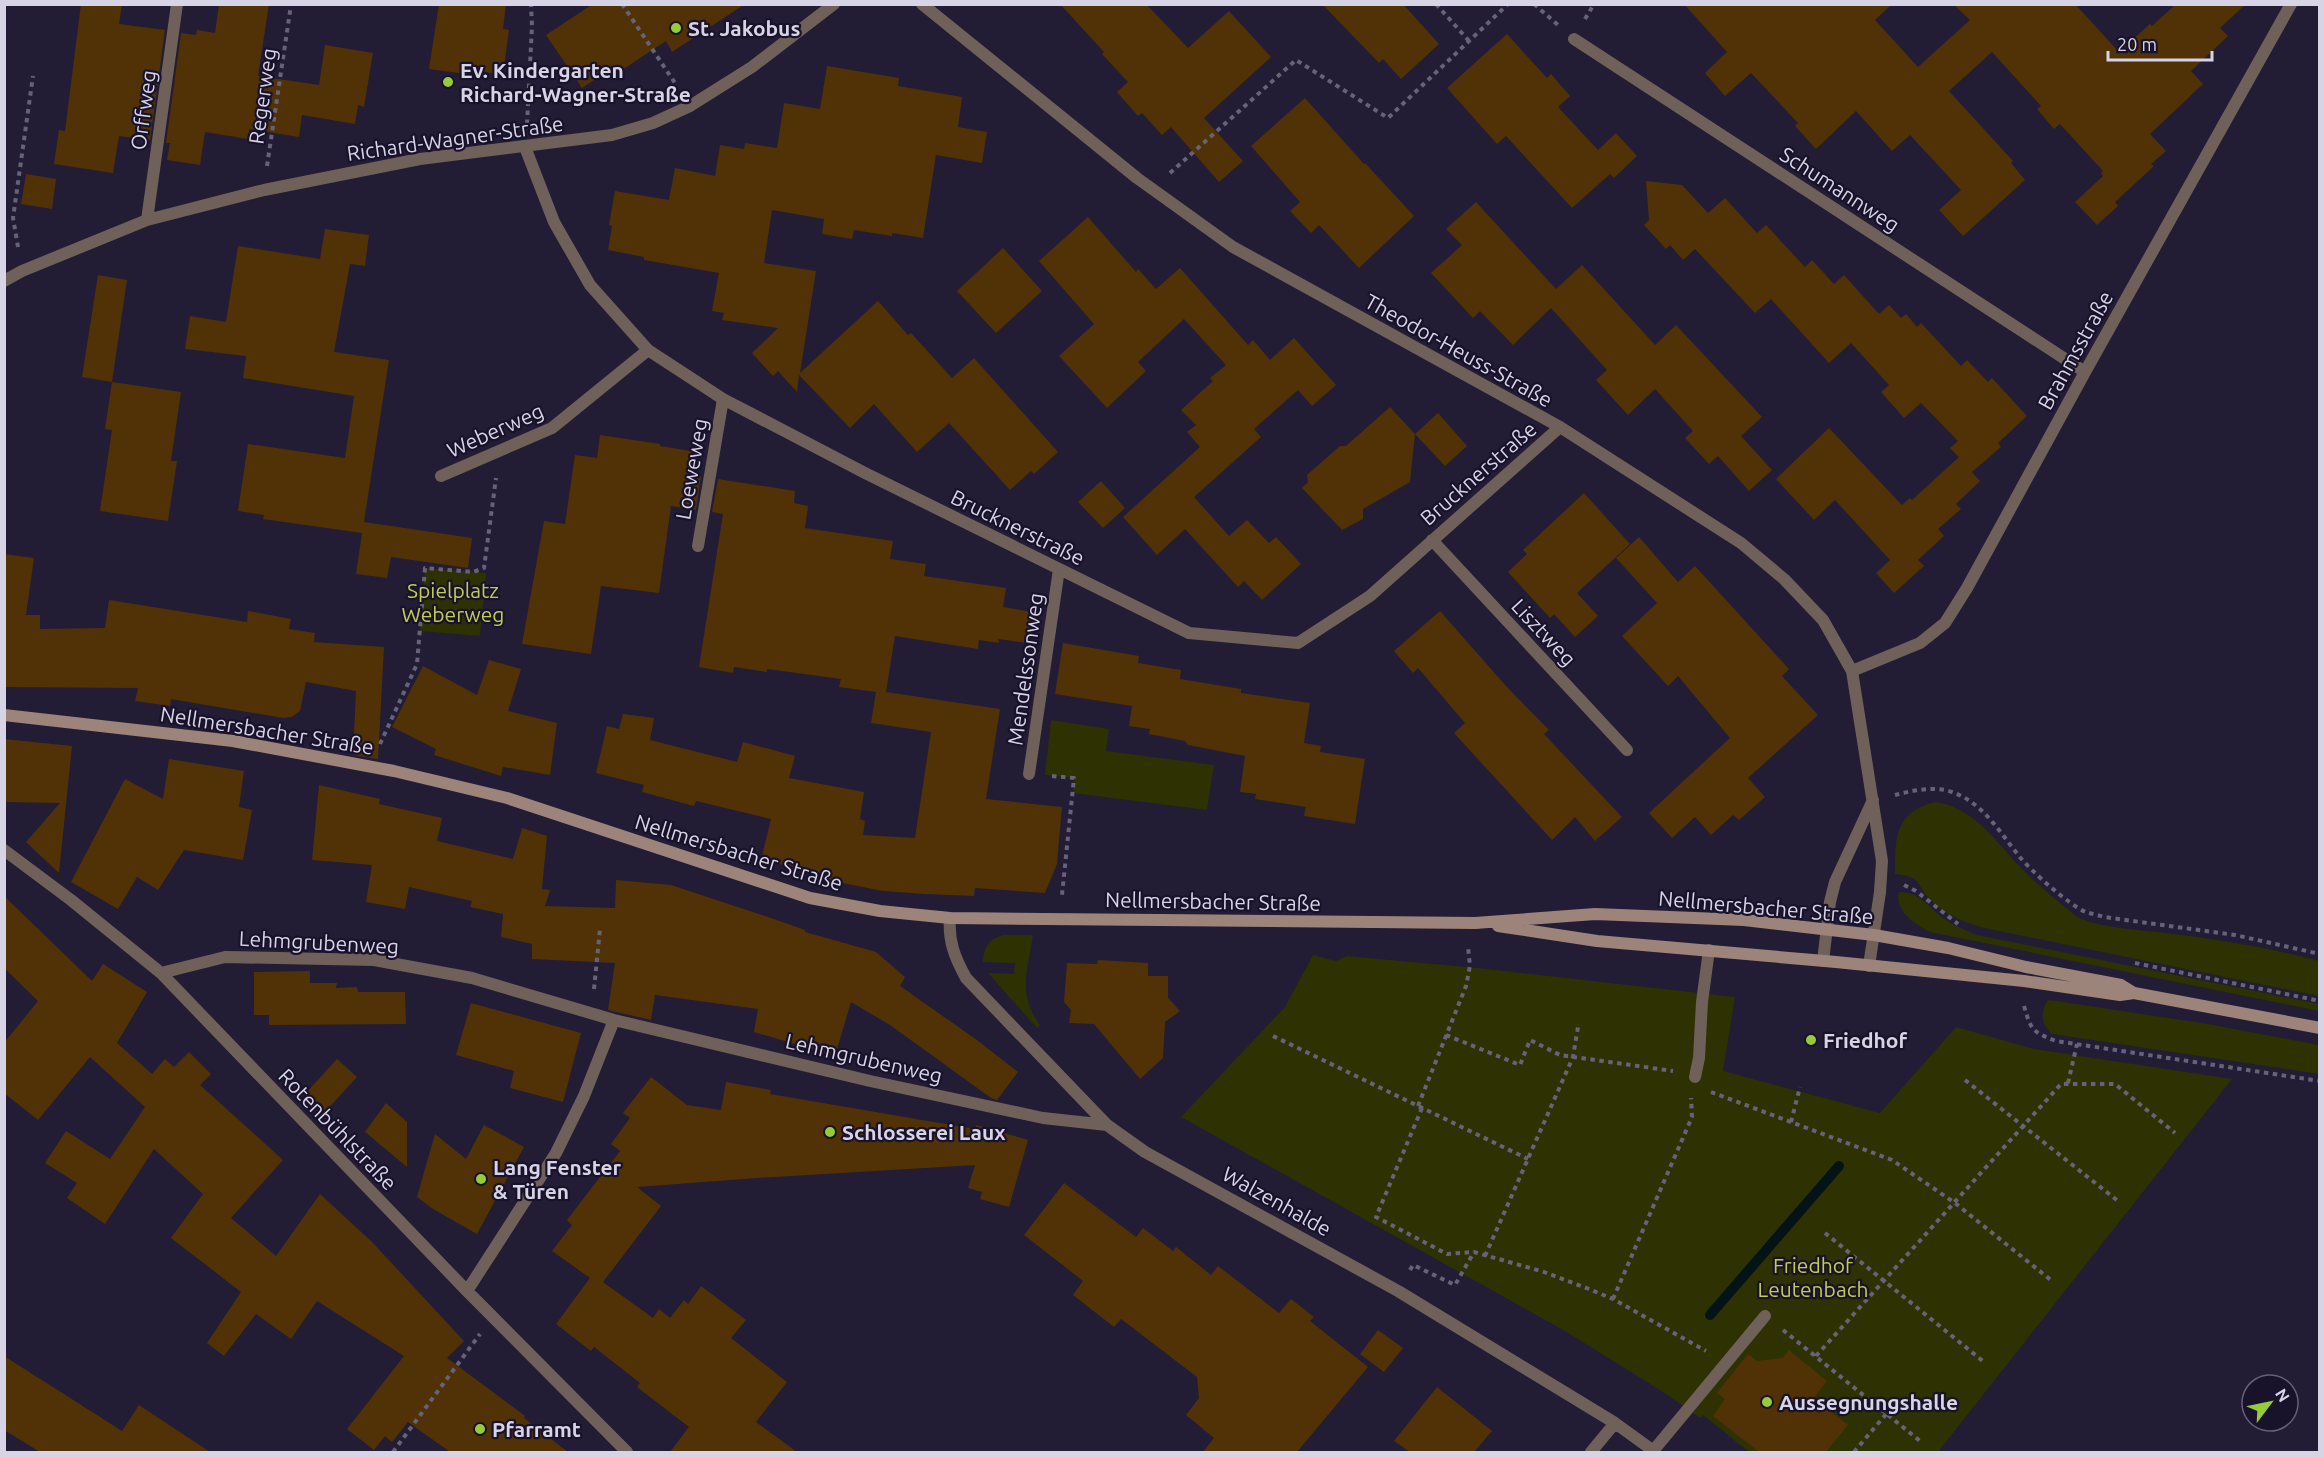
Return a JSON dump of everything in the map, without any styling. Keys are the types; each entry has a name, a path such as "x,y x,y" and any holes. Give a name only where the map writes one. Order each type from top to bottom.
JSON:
{"street":[{"name":"Orffweg","path":"147,220 177,4"},
{"name":"Richard-Wagner-Straße","path":"4,281 22,271 147,220 264,190 420,159 612,135 653,123 690,106 752,67 834,4"},
{"name":"Theodor-Heuss-Straße","path":"922,4 1153,188 1233,247 1560,427 1741,543 1784,579 1823,620 1852,671 1882,861 1880,892 1869,966"},
{"name":"Brahmsstraße","path":"1852,671 1920,643 1945,623 1967,588 2291,4"},
{"name":"Schumannweg","path":"1574,39 2085,372"},
{"name":"Brucknerstraße","path":"525,147 554,222 590,285 648,350 723,399 864,473 1189,633 1298,643 1370,596 1560,427"},
{"name":"Weberweg","path":"441,476 552,429 648,350"},
{"name":"Loeweweg","path":"698,546 723,399"},
{"name":"Lisztweg","path":"1432,540 1627,750"},
{"name":"Mendelssonweg","path":"1029,774 1059,569"},
{"name":"Nellmersbacher Straße","path":"4,715 233,741 370,766 507,798 810,898 880,911 950,918 1475,923 1595,914 1744,920 1874,935 1948,948 2120,990"},
{"path":"1823,961 1835,882 1874,799"},
{"name":"Rotenbühlstraße","path":"4,850 161,972 467,1291 627,1452"},
{"name":"Walzenhalde","path":"950,918 949,933 954,956 966,978 1107,1125 1145,1152 1398,1292 1615,1423 1654,1452"},
{"name":"Nellmersbacher Straße","path":"1475,923 1598,941 2120,990"},
{"path":"1694,1082 1699,1058 1702,1002 1709,950"},
{"name":"Lehmgrubenweg","path":"161,972 225,957 374,960 472,978 614,1020 870,1081 1043,1118 1107,1125"},
{"path":"2120,990 2319,1028"},
{"path":"467,1291 556,1153 584,1096 614,1020"},
{"path":"1654,1452 1765,1316"},
{"path":"1591,1452 1615,1423"}],"path":[{"path":"525,147 532,26 531,4"},
{"path":"622,4 690,106"},
{"path":"1436,4 1469,41"},
{"path":"1153,188 1296,60 1388,118 1508,4"},
{"path":"1534,4 1574,39"},
{"name":"Regerweg","path":"264,190 291,5"},
{"path":"22,271 13,218 33,76"},
{"path":"370,766 417,664 425,568 473,572 484,568 500,450"},
{"path":"1029,774 1074,778 1061,902"},
{"path":"1874,799 1917,790 1943,790 1965,797 1995,824 2020,858 2053,888 2085,912 2104,917 2235,935 2319,954"},
{"path":"592,1014 600,929"},
{"path":"1470,966 1466,986 1376,1217 1447,1254 1474,1252 1544,1272 1612,1299 1727,1362"},
{"path":"2024,981 2022,998 2029,1022 2037,1034 2056,1041 2319,1081"},
{"path":"1485,1256 1573,1057 1578,1027"},
{"path":"1446,1035 1520,1065 1530,1040 1560,1055 1657,1067 1791,1122 1892,1160 1955,1203 2052,1281"},
{"path":"1273,1036 1528,1159"},
{"path":"2068,1083 2077,1044"},
{"path":"1965,1080 2118,1201"},
{"path":"1612,1299 1692,1117 1691,1098 1694,1082"},
{"path":"1816,1356 2061,1084 2115,1084 2175,1133"},
{"path":"1791,1122 1800,1087"},
{"path":"1825,1233 1984,1362"},
{"path":"1413,1265 1455,1285 1474,1252"},
{"path":"1765,1316 1920,1441"},
{"path":"393,1452 493,1317"},
{"path":"1854,1452 1887,1413"}],"green space":[{"name":"Spielplatz Weberweg","path":"425,568 486,573 480,636 420,631"},
{"path":"1051,720 1109,729 1106,751 1214,765 1207,810 1073,793 1074,778 1045,775"},
{"path":"1935,802 1949,805 1973,819 2030,877 2077,917 2111,927 2229,942 2319,961 2319,996 1989,929 1967,923 1953,916 1934,903 1916,880 1895,874 1895,849 1904,820 1911,813"},
{"path":"1899,892 1918,897 1947,921 1977,935 2319,1004 2319,1011 1930,932 1907,917 1898,899"},
{"path":"1003,935 1033,935 1026,992 1028,1003 1040,1025 1037,1028 988,973 1014,974 1015,963 983,962 984,952 988,945"},
{"name":"Friedhof Leutenbach","path":"1313,955 1336,961 1347,956 1735,997 1723,1071 1880,1113 1956,1027 2034,1049 2232,1079 1938,1452 1749,1452 1703,1415 1700,1418 1565,1331 1181,1117 1285,1007"},
{"path":"2050,1000 2208,1024 2319,1045 2319,1074 2052,1034 2043,1019 2045,1006"}],"building":[{"path":"81,4 122,4 119,24 165,30 150,140 119,136 113,173 54,164 59,130 65,131"},
{"path":"219,4 269,4 258,76 319,85 325,45 373,53 364,107 358,105 355,124 302,115 299,137 249,129 248,139 205,132 200,165 167,160 170,143 166,143 181,33 196,35 197,30 215,33"},
{"path":"439,4 506,4 503,29 509,30 503,75 474,70 473,75 429,69"},
{"path":"593,4 745,4 672,52 666,41 616,74 612,68 582,88 546,35"},
{"path":"1060,4 1146,4 1188,48 1229,11 1271,57 1204,118 1243,161 1219,182 1171,127 1162,135 1142,113 1138,116 1117,92 1128,82"},
{"path":"1322,4 1403,4 1439,44 1401,79 1383,59 1379,63"},
{"path":"1684,4 1892,4 1875,20 1918,67 1970,20 1953,4 2075,4 2119,52 2176,4 2246,4 2220,28 2228,36 2191,71 2203,84 2150,134 2166,151 2151,164 2154,166 2115,202 2118,206 2097,225 2075,202 2103,176 2101,173 2103,171 2060,124 2054,129 2037,109 2041,106 1992,52 1949,91 2013,161 2011,163 2025,180 1963,236 1939,210 1961,190 1910,135 1892,151 1856,111 1816,149 1795,126 1798,123 1751,73 1725,96 1705,73 1727,52"},
{"path":"1507,34 1547,78 1551,74 1570,96 1558,107 1598,150 1616,133 1637,156 1614,178 1610,174 1572,208 1506,136 1497,144 1447,88"},
{"path":"827,66 899,78 898,86 962,97 958,127 987,132 982,163 936,155 923,238 854,230 852,239 822,234 824,219 772,210 764,263 816,271 800,373 878,301 908,335 911,333 952,378 974,358 1058,452 1034,474 1031,471 1010,490 949,423 917,452 874,404 850,428 799,375 797,392 778,371 773,376 752,353 778,328 722,320 724,313 712,311 719,273 644,260 644,257 608,250 612,226 609,225 615,191 669,200 675,168 715,176 720,145 744,149 745,143 777,148 784,103 820,109"},
{"path":"1305,98 1414,216 1359,268 1319,225 1311,233 1290,211 1300,202 1251,146"},
{"path":"26,174 56,179 52,209 21,204"},
{"path":"1646,181 1682,185 1708,213 1725,198 1757,233 1766,225 1805,267 1812,260 1834,284 1844,275 1879,314 1889,305 1901,318 1906,314 1917,327 1921,323 1961,366 1967,360 1988,382 1992,378 2027,416 1998,443 2001,447 1972,472 1980,481 1956,504 1961,509 1938,529 1944,536 1918,560 1924,566 1894,593 1876,573 1890,560 1835,500 1814,520 1776,479 1829,428 1902,505 1910,498 1912,500 1959,457 1950,448 1958,441 1921,403 1904,418 1881,392 1889,385 1851,343 1829,363 1771,299 1755,313 1695,249 1683,260 1670,245 1666,249 1644,225 1649,220"},
{"path":"1476,202 1556,289 1582,265 1655,345 1676,325 1762,417 1741,436 1772,470 1749,491 1718,456 1709,464 1685,438 1693,431 1655,389 1628,415 1596,380 1607,370 1551,308 1513,345 1480,311 1473,318 1431,273 1462,245 1446,229"},
{"path":"1088,217 1136,272 1138,269 1156,289 1180,268 1248,345 1253,340 1270,360 1294,338 1336,385 1312,406 1298,390 1254,429 1261,437 1194,497 1229,536 1247,520 1269,543 1276,537 1301,564 1262,600 1244,581 1238,587 1185,529 1157,555 1123,517 1200,447 1187,432 1196,425 1181,410 1213,381 1210,378 1226,365 1184,319 1138,362 1146,371 1107,408 1059,356 1094,324 1039,261"},
{"path":"325,229 369,235 365,266 350,264 334,352 389,360 364,522 472,538 468,568 391,557 387,578 356,574 362,533 263,519 264,515 238,511 248,444 345,458 354,396 243,378 246,356 185,349 190,316 226,322 238,246 320,259"},
{"path":"1003,248 1042,291 996,333 957,291"},
{"path":"98,275 127,280 112,382 82,377"},
{"path":"112,382 181,392 171,461 177,461 168,521 100,511 112,430 105,429"},
{"path":"1390,407 1415,434 1410,482 1363,509 1363,519 1342,530 1302,488 1308,482 1307,475 1340,446 1346,446"},
{"path":"1438,413 1467,446 1445,466 1415,434"},
{"path":"600,435 697,452 693,475 701,476 696,510 671,506 659,593 601,586 591,654 522,644 544,521 565,524 575,455 597,458"},
{"path":"718,479 795,491 794,503 808,506 805,528 893,541 890,559 926,564 924,576 1006,588 1003,607 1032,612 1028,643 998,639 999,643 979,640 978,649 895,636 886,692 1000,709 986,799 1062,807 1057,864 1045,893 975,888 974,896 925,894 883,891 822,879 823,874 761,860 771,819 696,801 694,806 642,792 644,785 596,773 607,726 619,729 623,714 654,718 650,740 737,762 743,742 795,756 789,778 864,792 860,819 865,821 863,835 915,838 931,732 871,723 876,692 839,687 841,679 767,669 767,672 734,667 733,673 699,667 723,514 712,512"},
{"path":"1101,481 1125,508 1103,528 1078,502"},
{"path":"1584,493 1630,544 1577,593 1598,616 1575,637 1554,614 1550,618 1508,572 1527,554 1523,550"},
{"path":"1639,537 1678,582 1695,566 1789,669 1782,676 1818,715 1748,778 1765,797 1739,820 1733,815 1711,835 1695,817 1672,838 1649,813 1730,738 1678,676 1668,686 1622,636 1657,603 1616,558"},
{"path":"4,554 34,558 26,615 40,615 40,629 105,628 109,600 247,622 248,611 291,619 289,629 315,633 314,642 384,647 378,759 353,755 356,691 306,682 300,711 292,717 283,718 171,699 170,706 135,701 138,688 4,687"},
{"path":"1440,611 1506,686 1549,730 1544,734 1622,817 1595,841 1575,817 1552,840 1454,733 1465,723 1418,668 1413,673 1394,651"},
{"path":"1063,643 1139,656 1138,663 1181,670 1180,679 1241,689 1241,693 1310,703 1304,743 1321,746 1320,752 1365,759 1355,824 1304,816 1306,807 1255,799 1256,794 1240,792 1245,756 1188,745 1185,741 1149,734 1150,729 1129,726 1132,706 1055,694"},
{"path":"489,660 521,669 508,711 557,723 550,775 503,767 501,776 434,755 436,749 392,727 423,666 477,695"},
{"path":"4,739 72,746 59,873 26,842 60,803 4,802"},
{"path":"169,759 244,771 239,807 252,810 243,860 184,850 158,890 137,877 118,909 71,882 125,779 163,799"},
{"path":"319,785 380,799 379,804 442,818 437,841 513,859 522,828 547,836 542,889 550,890 545,906 615,908 616,880 671,885 771,918 805,930 805,932 876,952 905,977 900,986 1018,1072 997,1100 991,1098 890,1025 851,1002 835,1056 754,1032 758,1009 655,995 651,1020 608,1010 615,963 532,959 532,944 501,937 503,914 470,907 472,901 409,887 405,909 366,902 372,865 312,860"},
{"path":"4,896 92,981 103,964 147,992 117,1043 152,1074 165,1059 174,1067 189,1052 211,1074 200,1085 283,1160 231,1218 276,1256 320,1194 372,1242 464,1341 447,1358 525,1416 524,1418 568,1452 450,1452 408,1422 392,1442 385,1436 374,1450 347,1429 404,1356 317,1301 291,1339 256,1314 224,1356 207,1343 241,1292 171,1238 203,1194 154,1149 105,1224 67,1198 77,1183 45,1163 66,1131 110,1159 145,1107 90,1057 38,1120 4,1093 4,1043 38,1001 4,968"},
{"path":"1098,960 1148,963 1148,976 1168,976 1168,998 1180,1011 1165,1022 1163,1058 1140,1079 1094,1024 1069,1023 1071,1010 1064,1002 1067,963 1097,964"},
{"path":"310,971 310,983 337,983 336,988 357,987 358,992 405,992 406,1024 269,1025 269,1015 254,1015 254,972"},
{"path":"471,1003 581,1033 563,1102 510,1088 514,1071 456,1055"},
{"path":"337,1059 357,1077 325,1112 305,1094"},
{"path":"651,1077 687,1105 721,1110 726,1082 771,1090 770,1094 975,1129 976,1125 1028,1140 1009,1207 980,1199 982,1192 968,1188 975,1165 637,1187 661,1206 603,1282 653,1318 659,1309 670,1318 684,1300 688,1304 701,1286 746,1320 731,1338 787,1382 756,1422 797,1452 670,1452 689,1427 637,1387 640,1383 594,1347 591,1351 556,1324 590,1278 552,1251 572,1225 567,1220 620,1151 611,1144 630,1118 623,1113"},
{"path":"386,1103 407,1122 407,1167 365,1132"},
{"name":"Lang Fenster & Türen","path":"484,1125 524,1147 477,1234 433,1209 417,1197 435,1134 466,1159"},
{"path":"1064,1183 1136,1237 1143,1228 1173,1251 1176,1247 1211,1275 1218,1266 1279,1313 1291,1299 1314,1317 1310,1321 1368,1367 1297,1452 1203,1452 1214,1438 1186,1415 1199,1398 1197,1377 1121,1319 1114,1327 1073,1295 1083,1281 1024,1235"},
{"path":"1378,1330 1403,1348 1384,1372 1360,1354"},
{"name":"Aussegnungshalle","path":"1789,1350 1827,1381 1814,1398 1848,1425 1826,1452 1759,1452 1713,1416 1725,1399 1717,1393 1748,1354 1757,1361 1783,1358"},
{"path":"4,1356 122,1431 139,1405 210,1452 40,1452 4,1430"},
{"path":"1437,1387 1492,1431 1474,1452 1410,1452 1394,1441"}],"waterway":[{"path":"1710,1315 1839,1166"}],"place":[{"name":"St. Jakobus","path":"676,28"},
{"name":"Ev. Kindergarten Richard-Wagner-Straße","path":"448,82"},
{"name":"Friedhof","path":"1811,1040"},
{"name":"Schlosserei Laux","path":"830,1132"},
{"name":"Lang Fenster & Türen","path":"481,1179"},
{"name":"Aussegnungshalle","path":"1767,1402"},
{"name":"Pfarramt","path":"480,1429"}]}
